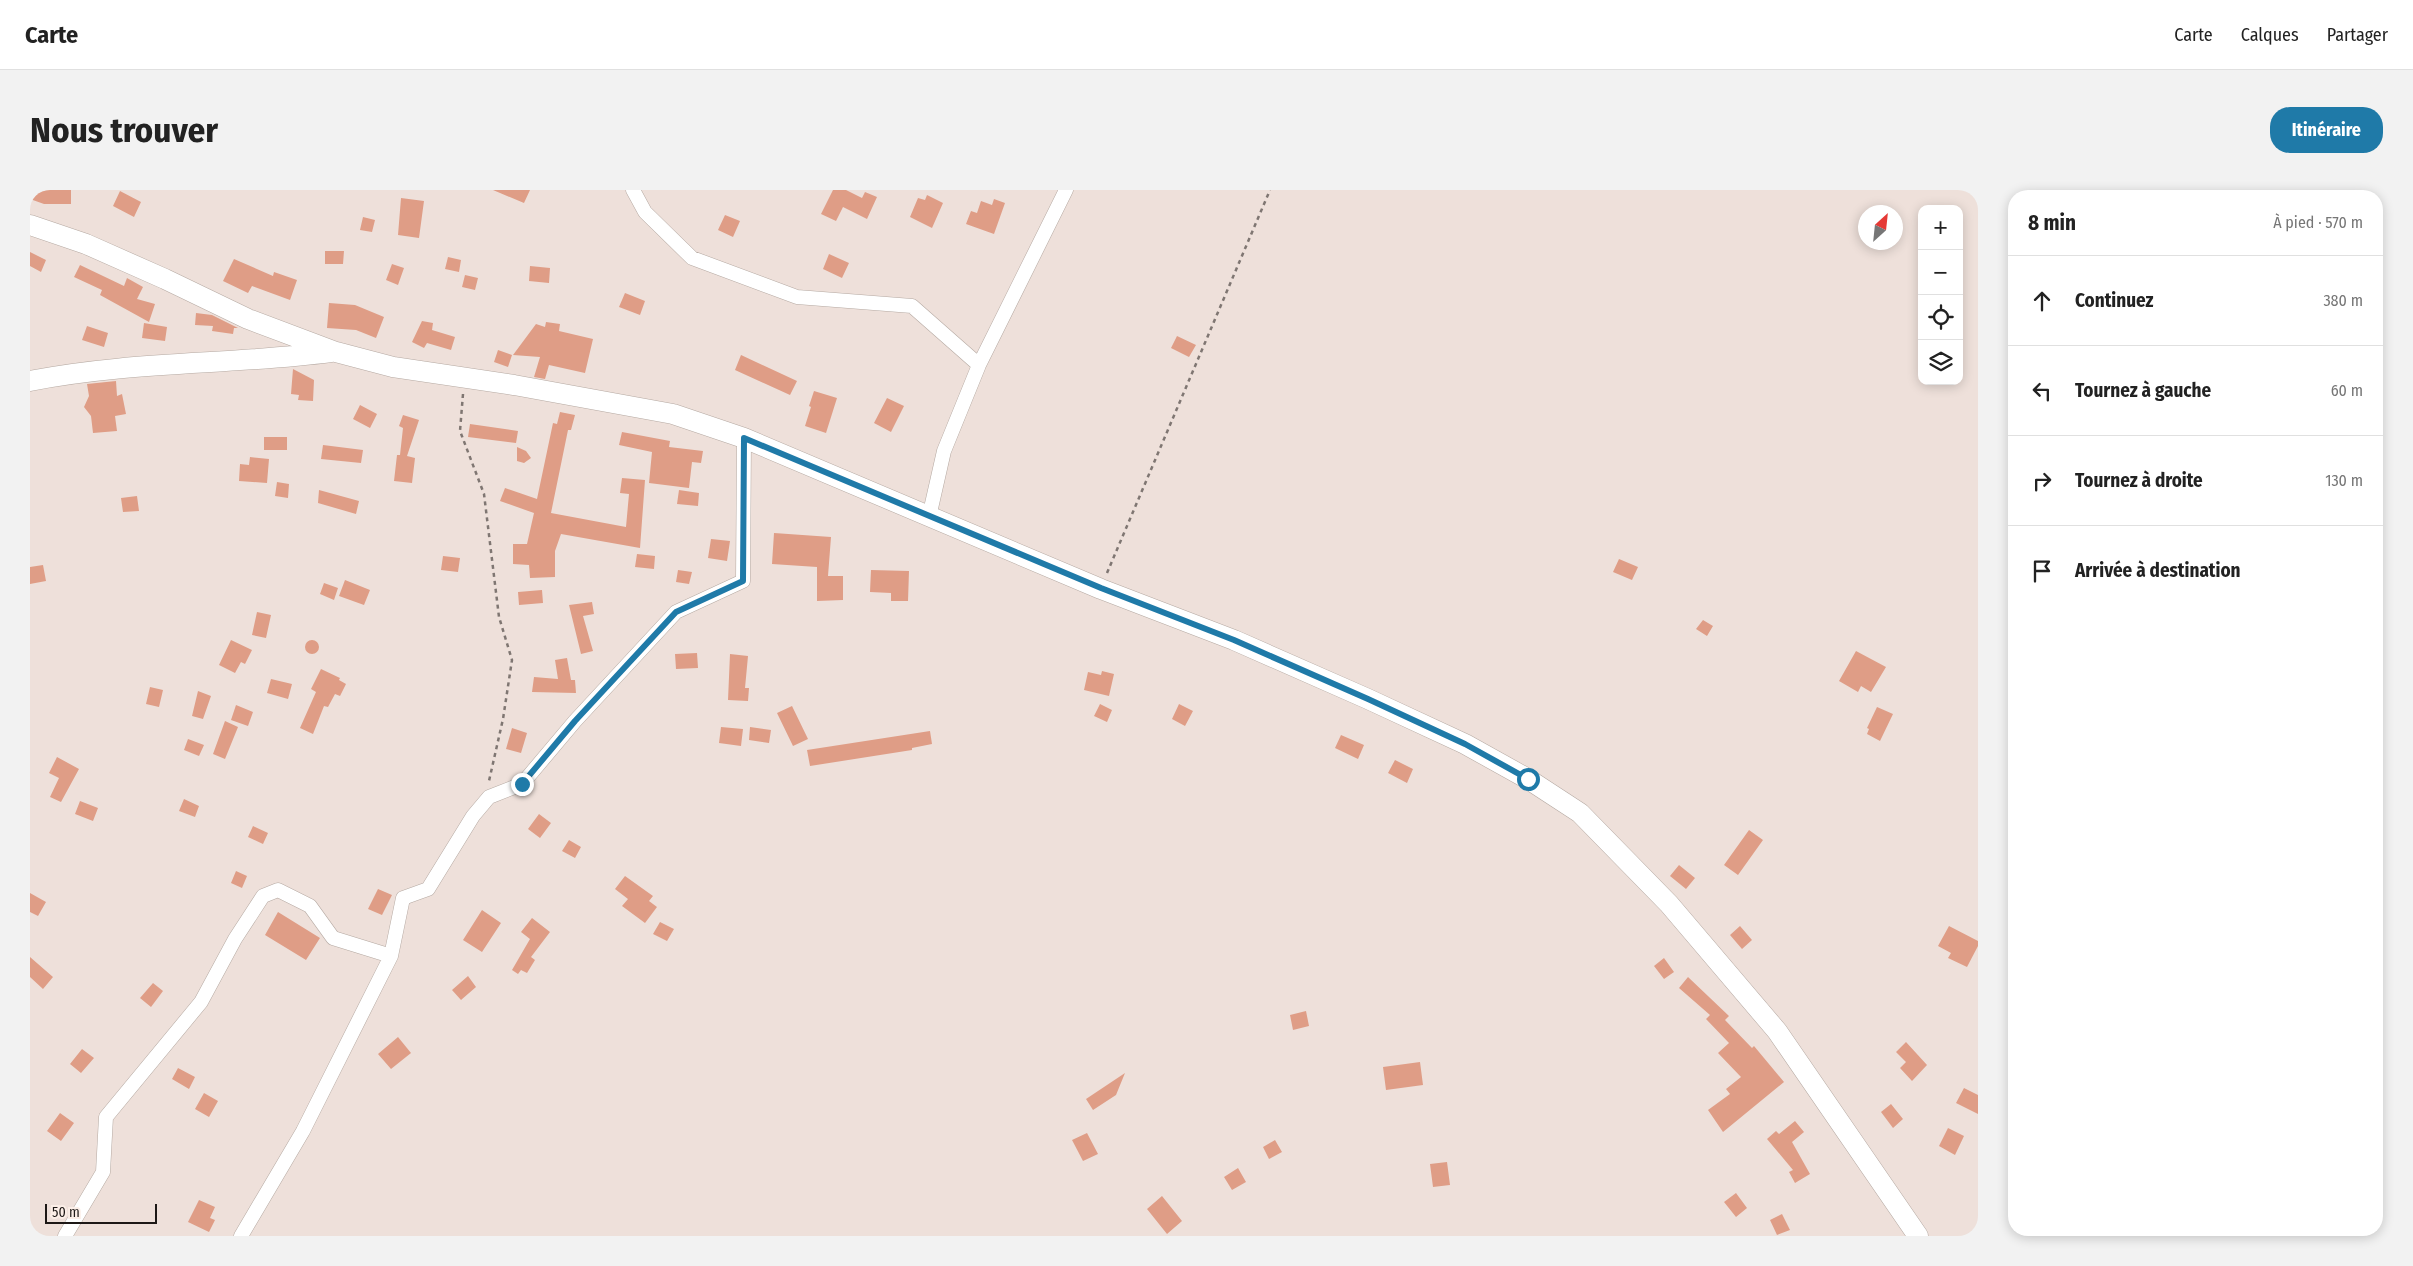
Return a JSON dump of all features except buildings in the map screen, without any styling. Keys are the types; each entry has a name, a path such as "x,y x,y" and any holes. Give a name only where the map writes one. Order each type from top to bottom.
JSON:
{"street":[{"path":"633,190 645,212 692,258 797,297 912,306 979,365"},
{"path":"929,517 944,450 979,365 1066,190"},
{"path":"30,225 86,244 248,319 336,352 393,367 673,414 744,438 1101,588 1234,640 1368,699 1497,762 1528,779 1580,814 1669,904 1776,1031 1918,1236"},
{"path":"30,381 138,366 276,359 336,352"},
{"path":"241,1236 303,1131 391,956 403,898 428,889 489,797 522,784 575,721 676,612 743,581 744,438"},
{"path":"65,1236 103,1172 106,1117 201,1002 235,940 263,896 278,890 310,906 333,938 391,956"}],"path":[{"path":"1101,588 1270,190"},
{"path":"464,378 460,431 484,494 498,617 512,660 502,719 483,804"}],"route":[{"path":"522,784 575,721 676,612 743,581 744,438 1101,588 1234,640 1465,744 1528,779"}]}
